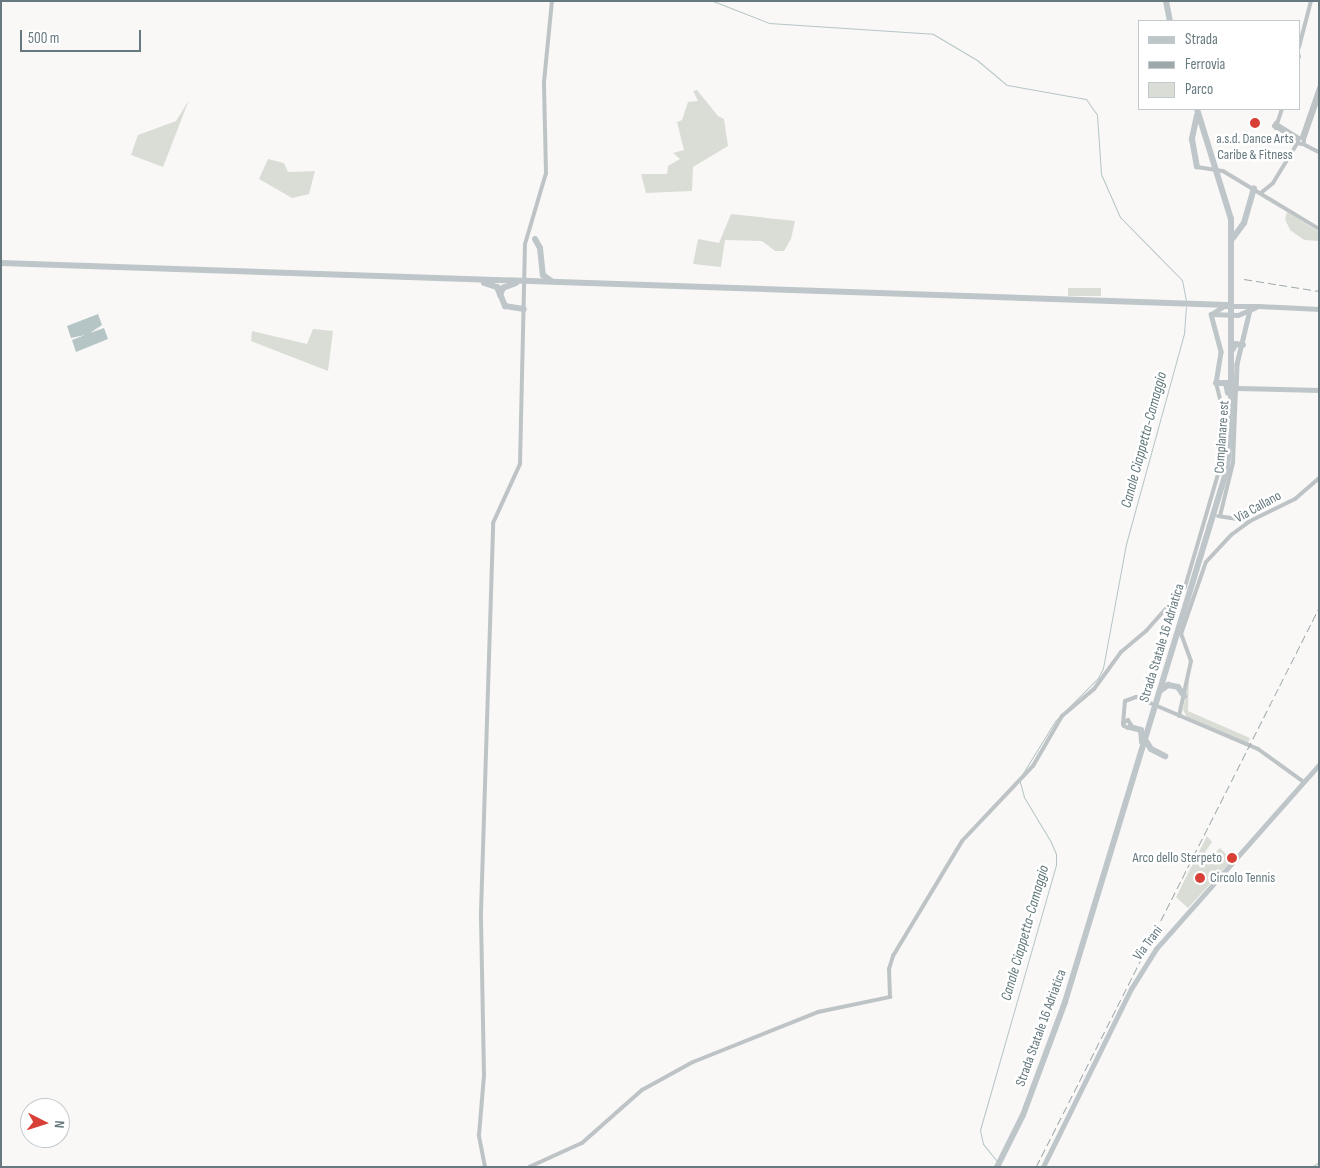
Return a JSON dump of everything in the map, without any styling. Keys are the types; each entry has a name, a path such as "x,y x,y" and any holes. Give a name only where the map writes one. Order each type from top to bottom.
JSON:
{"highway":[{"path":"1165,1 1168,20"},
{"path":"1196,111 1192,133 1197,168"},
{"name":"Strada Statale 16 Adriatica","path":"1196,111 1231,219 1231,259"},
{"name":"Strada Statale 16 Adriatica","path":"1196,111 1211,155"},
{"path":"1192,133 1200,132 1206,140"},
{"path":"1232,242 1243,225 1254,188"},
{"name":"Strada Statale 16 Adriatica","path":"1140,754 1214,514 1225,468 1233,320 1229,219 1224,194"},
{"path":"1231,219 1236,228 1243,225"},
{"path":"530,238 540,248 541,270 547,280 560,282"},
{"path":"1,264 476,282 560,282 1187,305 1203,307 1211,313"},
{"path":"1,264 1227,305"},
{"path":"499,297 503,288 520,282 535,280 541,270"},
{"path":"476,282 494,284 505,306 521,309"},
{"path":"1233,320 1234,340 1243,343"},
{"path":"1216,380 1226,379 1233,345 1243,343"},
{"name":"Strada Statale 16 Adriatica","path":"996,1167 1026,1108 1065,1002 1150,717 1214,514 1230,450 1230,363"},
{"path":"1216,380 1226,383 1229,403"},
{"path":"1168,652 1174,640"},
{"path":"1165,671 1166,679 1181,688"},
{"path":"1160,688 1181,688"},
{"path":"1130,723 1142,727 1150,717"},
{"path":"1130,723 1142,732 1140,754 1151,750 1162,752 1163,762"},
{"path":"1146,737 1146,743 1151,750"}],"main road":[{"path":"1211,313 1218,307 1227,305 1319,309"},
{"path":"1236,306 1248,313"},
{"path":"1233,320 1258,306"},
{"path":"1211,313 1246,322"},
{"path":"1211,313 1215,326"},
{"path":"1248,313 1236,388 1319,390"},
{"path":"1216,380 1221,354 1214,318 1220,315"},
{"name":"Via Trani","path":"1042,1167 1151,956 1298,788 1300,779 1309,776 1319,765"}],"street":[{"path":"485,1167 478,1135 484,1075 481,912 493,523 520,464 521,309 524,292 525,244 530,238 531,220 546,173 544,82 552,1"},
{"path":"1300,34 1310,1"},
{"path":"1300,42 1310,1"},
{"path":"1301,141 1319,88"},
{"path":"1266,193 1301,141 1319,96"},
{"path":"1280,110 1277,125 1319,150"},
{"path":"1197,168 1218,170 1266,193 1319,230"},
{"path":"529,1167 582,1143 638,1093 697,1060 818,1012 888,998 889,969 893,956 962,841 1017,783 1042,751 1062,716 1094,688 1121,652 1146,631 1176,598 1190,576 1214,514 1226,432 1216,380"},
{"name":"Complanare est","path":"1214,514 1233,463 1236,388"},
{"name":"Via Callano","path":"1179,716 1181,688 1189,669 1190,657 1181,634 1200,572 1211,555 1250,521 1295,499 1319,478"},
{"path":"1214,514 1250,521"},
{"path":"1130,723 1126,728 1123,723 1125,701 1129,697 1170,711 1258,750 1300,779"},
{"path":"1170,711 1181,708 1190,720"},
{"path":"1124,712 1130,723"},
{"path":"1123,723 1130,723"}],"green space":[{"path":"697,90 718,116 724,119 728,146 693,167 692,191 646,193 641,174 667,174 668,166 680,159 673,153 684,150 677,122 682,120 688,102 698,101 693,91"},
{"path":"189,100 163,167 131,155 138,135 176,121"},
{"path":"268,159 284,163 288,172 315,171 309,194 292,198 259,179"},
{"path":"1287,212 1319,232 1319,241 1304,240 1290,230 1285,219"},
{"path":"731,214 795,221 791,239 784,251 775,251 762,241 725,240 721,267 693,264 698,239 719,243"},
{"path":"1068,288 1101,288 1101,296 1068,296"},
{"path":"313,329 333,331 328,371 251,341 252,331 307,344"},
{"path":"1189,678 1188,711 1250,738 1248,743 1187,717 1183,710"},
{"name":"Circolo Tennis","path":"1207,836 1212,842 1205,852 1211,857 1220,848 1232,860 1188,908 1176,897"}],"shaded area":[{"path":"98,314 102,325 90,333 104,328 108,339 76,352 72,340 85,335 71,338 67,326"}],"waterway":[{"name":"Canale Ciappetta-Camaggio","path":"713,1 769,23 933,34 977,60 1007,85 1086,99 1097,115 1101,174 1120,217 1182,280 1186,300"},
{"name":"Canale Ciappetta-Camaggio","path":"1020,778 1055,721 1098,678 1103,668 1126,544 1184,334 1186,307"},
{"name":"Canale Ciappetta-Camaggio","path":"996,1160 983,1144 980,1130 1056,865 1056,854 1051,842 1024,797 1020,782"},
{"name":"Canale Ciappetta-Camaggio","path":"1312,1167 1319,1162"}],"railway":[{"path":"1244,279 1319,291"},
{"path":"1036,1167 1319,608"}],"place":[{"name":"a.s.d. Dance Arts Caribe & Fitness","path":"1255,123"},
{"name":"Arco dello Sterpeto","path":"1232,858"},
{"name":"Circolo Tennis","path":"1200,878"}]}
